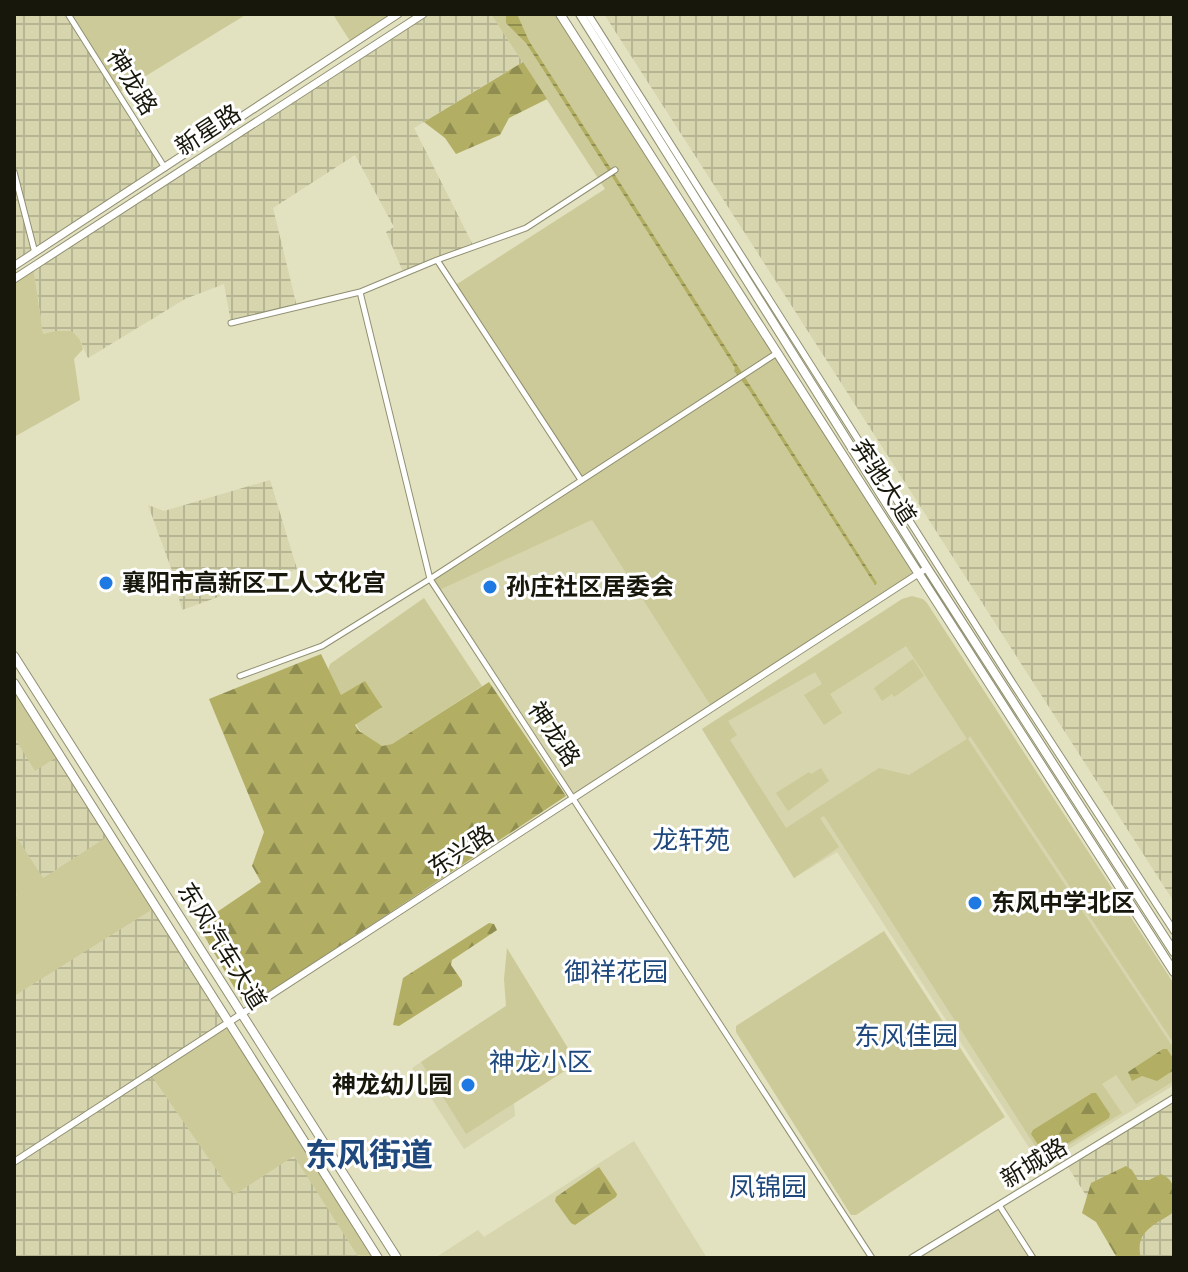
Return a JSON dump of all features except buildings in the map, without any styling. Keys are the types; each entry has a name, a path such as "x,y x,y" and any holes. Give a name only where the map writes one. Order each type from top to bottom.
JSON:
{"main road":[{"name":"新星路","path":"14,266 398,14"},
{"name":"新星路","path":"14,279 423,14"},
{"name":"奔驰大道","path":"560,14 1174,972"},
{"name":"奔驰大道","path":"580,14 927,568 973,629 1174,952"},
{"name":"东风汽车大道","path":"14,656 397,1258"},
{"name":"东风汽车大道","path":"14,683 378,1258"}],"street":[{"name":"神龙路","path":"68,14 165,168"},
{"path":"588,14 973,629 1174,931"},
{"path":"231,323 360,292 526,228 615,170"},
{"path":"14,172 35,253"},
{"path":"437,260 581,480"},
{"name":"神龙路","path":"360,292 430,579 872,1258"},
{"path":"240,676 322,646 378,614 401,596 777,353"},
{"name":"东兴路","path":"14,1162 927,568"},
{"name":"新城路","path":"912,1258 1174,1098"},
{"path":"999,1205 1033,1258"}],"shaded area":[{"path":"14,14 68,14 165,168 14,266"},
{"path":"68,14 247,14 118,93"},
{"path":"398,14 352,44 334,16"},
{"path":"423,14 491,14 523,62 414,128 474,247 404,274 386,232 394,227 355,155 273,208 297,307 231,323 224,284 185,299 88,358 80,340 55,331 43,334 33,266"},
{"path":"491,14 560,14 919,574 712,708 592,520 437,591 430,579 581,480 454,286 605,189"},
{"path":"506,14 517,14 529,41 877,583 875,585 734,371 735,368 526,43 506,23"},
{"path":"604,14 1174,14 1174,902 802,322"},
{"path":"33,266 43,334 72,331 80,340 83,349 74,359 80,400 14,437 14,279"},
{"path":"270,480 297,569 182,610 171,568 148,505 164,511"},
{"path":"592,520 712,708 575,798 440,589"},
{"name":"东风中学北区","path":"912,596 927,603 1174,984 1174,1044 970,736 968,739 1174,1049 1174,1081 1136,1104 1116,1075 1102,1084 1122,1113 1044,1160 824,816 820,818 839,847 794,878 702,729 902,599","holes":["906,646 967,739 909,775 879,768 786,828 730,740 737,735 728,721 815,672 822,684 804,695 824,725 842,713 830,694"]},
{"path":"424,598 482,686 392,744 382,746 362,733 356,720 365,682 341,696 328,670 330,664"},
{"name":"东风中学北区","path":"887,610 1174,1044 1174,1085 1041,1166 837,852 794,878 702,729"},
{"path":"913,659 924,676 894,697 892,694 882,701 874,688"},
{"path":"14,683 378,1258 14,1258"},
{"path":"14,683 60,755 35,771 14,737"},
{"path":"821,768 829,781 788,811 776,793"},
{"path":"14,833 43,878 110,835 156,907 14,996 14,897 17,895 14,890"},
{"path":"884,931 1005,1117 856,1215 851,1215 736,1032 736,1026"},
{"path":"507,948 577,1063 466,1134 421,1062 506,1006 504,979"},
{"name":"神龙幼儿园","path":"506,1006 515,1116 464,1149 412,1068"},
{"path":"230,1024 378,1258 359,1258 294,1156 234,1195 151,1075"},
{"path":"1174,1098 1174,1258 1126,1258 1066,1164"},
{"path":"634,1141 707,1258 435,1258 478,1230 484,1237"},
{"path":"999,1205 1033,1258 912,1258"}],"green space":[{"path":"523,62 547,99 509,118 500,135 456,154 445,138 424,122"},
{"path":"321,654 341,695 365,681 382,707 355,725 382,746 392,744 489,682 566,796 246,1008 198,925 261,882 252,866 264,832 209,699"},
{"path":"489,923 494,924 497,930 452,960 451,965 462,986 399,1026 393,1025 403,978"},
{"path":"1167,1049 1174,1060 1174,1070 1157,1081 1142,1076 1132,1081 1128,1072"},
{"path":"1096,1093 1110,1114 1109,1118 1047,1156 1044,1154 1031,1134 1033,1130"},
{"path":"1126,1166 1138,1180 1149,1180 1161,1174 1170,1181 1174,1190 1174,1212 1143,1235 1141,1258 1117,1258 1096,1222 1082,1213 1091,1183"},
{"path":"599,1167 616,1197 575,1225 555,1201 556,1197"}],"place":[{"name":"襄阳市高新区工人文化宫","path":"106,583"},
{"name":"孙庄社区居委会","path":"490,587"},
{"name":"东风中学北区","path":"975,903"},
{"name":"神龙幼儿园","path":"468,1085"}],"district":[{"name":"龙轩苑","path":"691,840"},
{"name":"御祥花园","path":"616,972"},
{"name":"东风佳园","path":"906,1036"},
{"name":"神龙小区","path":"541,1062"},
{"name":"东风街道","path":"369,1155"},
{"name":"凤锦园","path":"768,1187"}]}
